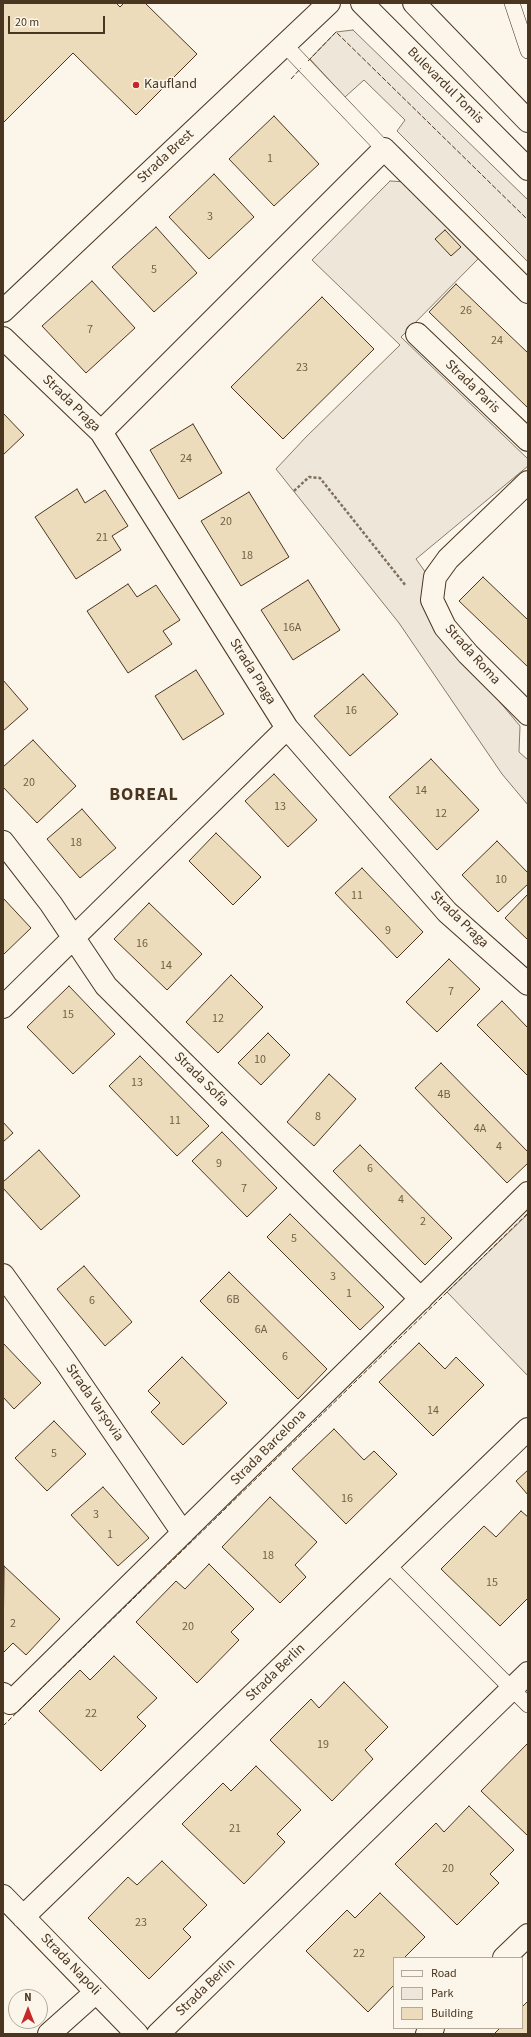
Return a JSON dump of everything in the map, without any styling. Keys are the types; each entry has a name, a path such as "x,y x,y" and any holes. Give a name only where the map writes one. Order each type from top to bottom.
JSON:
{"street":[{"name":"Strada Brest","path":"3,311 329,3"},
{"name":"Bulevardul Tomis","path":"362,3 528,169"},
{"path":"414,3 528,121"},
{"path":"101,432 384,149 528,292"},
{"name":"Strada Paris","path":"417,334 528,440"},
{"name":"Strada Praga","path":"3,338 101,432 287,728 447,912 528,984"},
{"path":"432,600 435,577 448,559 528,482"},
{"name":"Strada Roma","path":"432,600 445,627 468,654 528,714"},
{"path":"3,1007 287,728"},
{"name":"Strada Sofia","path":"3,842 51,904 106,986 421,1299"},
{"name":"Strada Barcelona","path":"7,1698 184,1532 528,1193"},
{"name":"Strada Varșovia","path":"3,1276 65,1361 184,1532"},
{"name":"Strada Berlin","path":"23,1917 528,1429"},
{"name":"Strada Berlin","path":"158,2034 528,1674"},
{"name":"Strada Napoli","path":"3,1896 137,2034"},
{"path":"505,1957 528,1935"},
{"path":"49,2034 96,1992"}],"lane":[{"path":"512,3 528,51"},
{"path":"285,45 384,149"},
{"path":"388,1565 528,1705"}],"path":[{"path":"294,491 309,477 320,478 415,598 432,600"}],"green space":[{"path":"353,30 528,200 528,262 397,131 405,120 364,80 345,97 310,59 336,32"},
{"path":"390,181 408,182 480,257 401,337 528,459 528,466 416,559 426,573 431,620 520,726 519,752 528,760 528,805 502,774 399,623 276,469 306,437 400,345 312,260"},
{"path":"528,1214 528,1376 447,1292"}],"building":[{"name":"Kaufland","path":"3,3 116,3 120,7 124,3 145,3 197,54 136,115 73,53 3,123"},
{"path":"274,116 319,164 274,206 229,159"},
{"path":"214,174 254,217 209,259 169,217"},
{"path":"156,227 197,273 154,312 112,267"},
{"path":"445,230 461,247 451,256 435,239"},
{"path":"92,281 135,328 86,373 42,326"},
{"path":"456,284 528,353 528,408 429,312"},
{"path":"322,297 374,349 283,439 231,387"},
{"path":"3,413 24,435 3,455"},
{"path":"193,424 222,473 179,499 150,450"},
{"path":"77,489 85,503 105,490 128,526 112,536 121,550 76,579 35,517"},
{"path":"249,492 289,557 241,586 201,521"},
{"path":"483,577 528,620 528,667 459,601"},
{"path":"308,580 340,630 293,660 261,610"},
{"path":"128,584 137,597 156,585 180,620 163,631 172,644 128,673 87,611"},
{"path":"196,670 224,714 183,740 155,696"},
{"path":"363,674 398,714 350,756 314,716"},
{"path":"3,680 28,709 3,731"},
{"path":"33,740 76,786 37,823 3,787 3,767"},
{"path":"431,759 479,810 437,850 389,797"},
{"path":"274,774 317,820 288,847 245,801"},
{"path":"82,809 116,848 80,878 47,839"},
{"path":"216,833 261,877 233,905 189,861"},
{"path":"497,841 528,873 528,884 498,912 462,875"},
{"path":"362,868 423,932 397,958 335,893"},
{"path":"528,894 528,940 505,918"},
{"path":"3,898 31,928 3,955"},
{"path":"149,903 202,954 167,990 114,939"},
{"path":"449,959 480,989 437,1032 406,1002"},
{"path":"231,975 263,1007 218,1053 186,1022"},
{"path":"69,986 115,1034 73,1074 27,1027"},
{"path":"502,1001 528,1028 528,1076 477,1025"},
{"path":"268,1033 290,1055 261,1085 238,1063"},
{"path":"140,1056 209,1126 177,1156 109,1086"},
{"path":"441,1063 528,1152 528,1163 507,1183 415,1088"},
{"path":"329,1074 356,1099 314,1146 287,1122"},
{"path":"3,1122 13,1133 3,1142"},
{"path":"222,1132 277,1188 247,1217 192,1161"},
{"path":"360,1145 452,1238 425,1265 333,1171"},
{"path":"39,1150 80,1196 41,1230 3,1188 3,1182"},
{"path":"290,1214 384,1307 360,1330 267,1237"},
{"path":"84,1266 132,1322 105,1346 57,1289"},
{"path":"229,1272 327,1369 298,1399 200,1301"},
{"path":"3,1343 41,1383 14,1409 3,1397"},
{"path":"419,1343 445,1369 456,1357 484,1385 433,1436 379,1382"},
{"path":"182,1357 227,1403 183,1445 151,1412 160,1403 148,1391"},
{"path":"54,1421 86,1454 47,1491 15,1458"},
{"path":"334,1429 364,1460 374,1451 397,1474 346,1524 292,1469"},
{"path":"528,1470 528,1495 516,1481"},
{"path":"103,1487 149,1538 118,1566 71,1515"},
{"path":"270,1497 317,1542 295,1565 306,1577 280,1603 222,1547"},
{"path":"521,1511 528,1517 528,1598 500,1626 441,1569 484,1526 496,1537"},
{"path":"209,1564 254,1609 231,1632 239,1640 197,1683 136,1622 176,1581 185,1589"},
{"path":"4,1566 60,1619 26,1655 13,1643 3,1653"},
{"path":"114,1656 157,1698 137,1717 146,1726 101,1771 39,1711 80,1670 90,1680"},
{"path":"344,1682 388,1727 365,1750 373,1759 332,1801 270,1740 311,1699 319,1708"},
{"path":"528,1743 528,1836 481,1791"},
{"path":"256,1766 301,1810 277,1834 285,1842 244,1884 182,1824 223,1783 231,1791"},
{"path":"469,1806 514,1850 490,1874 499,1883 457,1925 395,1864 436,1823 444,1832"},
{"path":"162,1861 207,1905 183,1929 191,1937 149,1979 88,1918 128,1877 137,1885"},
{"path":"380,1893 425,1937 405,1957 393,1957 393,1986 368,2012 306,1951 347,1910 355,1918"},
{"path":"528,2001 528,2034 494,2034 499,2029 523,2029 523,2006"}],"fence":[{"path":"308,61 336,32 528,220"},
{"path":"291,79 301,68"},
{"path":"3,1726 528,1213"}],"place":[{"name":"Kaufland","path":"136,85"}],"district":[{"name":"BOREAL","path":"144,796"}]}
